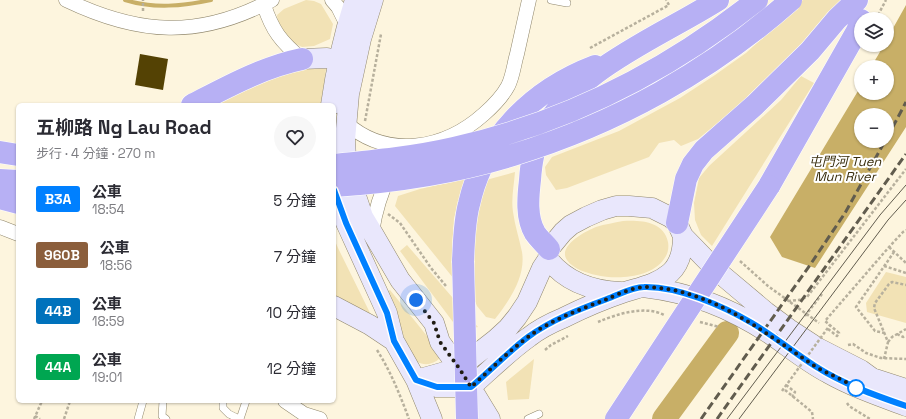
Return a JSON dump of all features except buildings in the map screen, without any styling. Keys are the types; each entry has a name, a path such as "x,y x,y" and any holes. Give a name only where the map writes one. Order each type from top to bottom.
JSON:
{"highway":[{"path":"467,419 464,262 466,223 474,187 488,155 507,126 528,105 563,80 616,58 696,14 718,0"},
{"path":"336,164 383,160 445,150 501,136 556,117 607,95 668,63 707,38 757,0"},
{"path":"336,186 413,177 479,164 513,155 582,130 652,97 697,72 751,34 791,0"},
{"path":"680,230 686,179 693,164 704,150 756,105 810,51 837,18 857,0"},
{"path":"863,12 867,0"},
{"path":"616,419 769,186 854,37"},
{"path":"549,254 536,235 529,216 529,192 534,150 539,137 560,106 583,84 616,58"},
{"path":"196,103 259,72 286,62 302,59"},
{"path":"0,148 16,145"},
{"path":"0,152 16,155"},
{"path":"0,180 16,181"},
{"path":"0,198 16,202"}],"main road":[{"path":"355,0 347,24 349,94 346,123 346,158 350,178 363,217 400,280 434,323 440,342 466,363 471,387 490,419"},
{"path":"331,103 347,62 363,29 373,0"},
{"path":"302,59 327,58 347,62"},
{"path":"336,196 346,223 387,313 394,341 416,380 432,419"},
{"path":"416,380 466,363 496,340 518,317 527,302 549,254 563,232 586,216 616,206 629,206 652,208 663,212 730,283 789,329 824,351 861,370 872,378 906,389"},
{"path":"416,380 437,387 471,387 528,337 543,328 587,307 662,278 675,267 682,250 680,230"},
{"path":"549,254 560,272 578,283 599,290 664,289 689,295 720,306 751,323 814,366 877,396 906,406"},
{"path":"336,307 370,325 394,341"}],"street":[{"path":"66,0 102,16 121,22 166,28 192,27 220,21 241,15 268,2 273,28 289,49 302,59"},
{"path":"332,0 338,7 347,24"},
{"path":"346,123 356,132 378,142 398,146 433,143 463,129 481,116 500,98 507,87 512,75 529,0"},
{"path":"372,232 375,214 384,188 401,159 417,145"},
{"path":"0,227 16,233"},
{"path":"288,403 304,414 320,419"}],"lane":[{"path":"550,0 567,3"},
{"path":"138,419 142,403"},
{"path":"163,403 162,416 166,419"},
{"path":"223,403 222,408 229,414 239,419 245,403"},
{"path":"528,419 539,414"}],"path":[{"path":"143,0 143,13"},
{"path":"587,50 669,5 666,0"},
{"path":"880,12 886,0"},
{"path":"787,301 799,300 807,297 906,169"},
{"path":"738,259 787,301 805,315 819,323 824,322 889,247 906,230"},
{"path":"889,247 906,263"},
{"path":"885,333 876,332 856,307 894,252"},
{"path":"884,266 906,273"},
{"path":"884,359 888,342 874,308 889,284 892,282 906,285"},
{"path":"805,315 822,294"},
{"path":"593,324 621,314 638,311 652,310 669,318"},
{"path":"824,322 839,333 837,336 828,329"},
{"path":"819,323 820,328"},
{"path":"715,326 719,327"},
{"path":"784,390 786,385 831,326"},
{"path":"888,342 897,334 906,329"},
{"path":"545,350 574,332"},
{"path":"897,334 904,337 906,336"},
{"path":"853,344 875,357 884,359 906,359"},
{"path":"375,346 399,393 409,419"},
{"path":"784,390 793,396 795,392 786,385"},
{"path":"784,390 812,412 813,419"},
{"path":"40,419 34,418 41,403"},
{"path":"64,419 69,403"},
{"path":"848,404 870,419"}],"shaded area":[{"path":"306,0 321,4 333,24 330,39 314,46 302,47 288,40 278,25 277,15 284,9"},
{"path":"803,0 844,0 813,36 740,105 698,139 681,146 674,140 659,143 649,157 567,188 556,190 546,175 545,167 552,157 619,131 680,98 746,53"},
{"path":"306,68 326,69 321,103 217,103 282,74"},
{"path":"801,76 814,83 712,246 701,235 695,220 694,203 699,178 709,166 781,100"},
{"path":"515,172 512,207 522,252 522,270 516,287 495,319 486,317 477,306 472,294 472,266 476,213 486,180"},
{"path":"465,179 454,218 452,249 454,279 395,206 398,196 420,189"},
{"path":"623,221 650,223 662,230 666,235 668,242 667,253 658,265 642,274 633,276 604,277 584,272 573,266 567,260 565,255 566,250 569,244 574,240 596,227"},
{"path":"336,244 338,248 372,317 336,298"},
{"path":"407,245 478,327 465,327 453,322 400,251"},
{"path":"886,272 906,277 906,323 867,312 866,303"},
{"path":"390,290 439,351 440,358 428,364 422,364 415,361 384,293"},
{"path":"534,359 529,399 508,400 506,382"}],"water":[{"name":"屯門河 Tuen Mun River","path":"906,5 906,127 894,146 894,108 854,108 854,148 892,148 815,268 782,257 770,237 854,98 854,100 894,100 894,60 875,60 880,52 894,52 894,26"}],"waterway":[{"path":"125,0 158,6 190,4 211,0"},
{"name":"屯門河 Tuen Mun River","path":"664,419 727,333"}],"tram line":[{"path":"727,419 880,215 906,185"},
{"path":"739,419 888,220 906,200"}],"railway":[{"path":"894,125 906,102"},
{"path":"701,419 845,213 881,148"},
{"path":"717,419 906,154"}],"bus line":[{"name":"B3A","path":"336,196 346,223 387,313 394,341 416,380 437,387 471,387 528,337 543,328 587,307 625,292 643,287 664,289 689,295 720,306 760,328 814,366 866,392 906,406"}],"route":[{"path":"416,300 434,323 440,342 471,387 528,337 543,328 587,307 625,292 643,287 664,289 689,295 720,306 760,328 814,366 856,388"}]}
